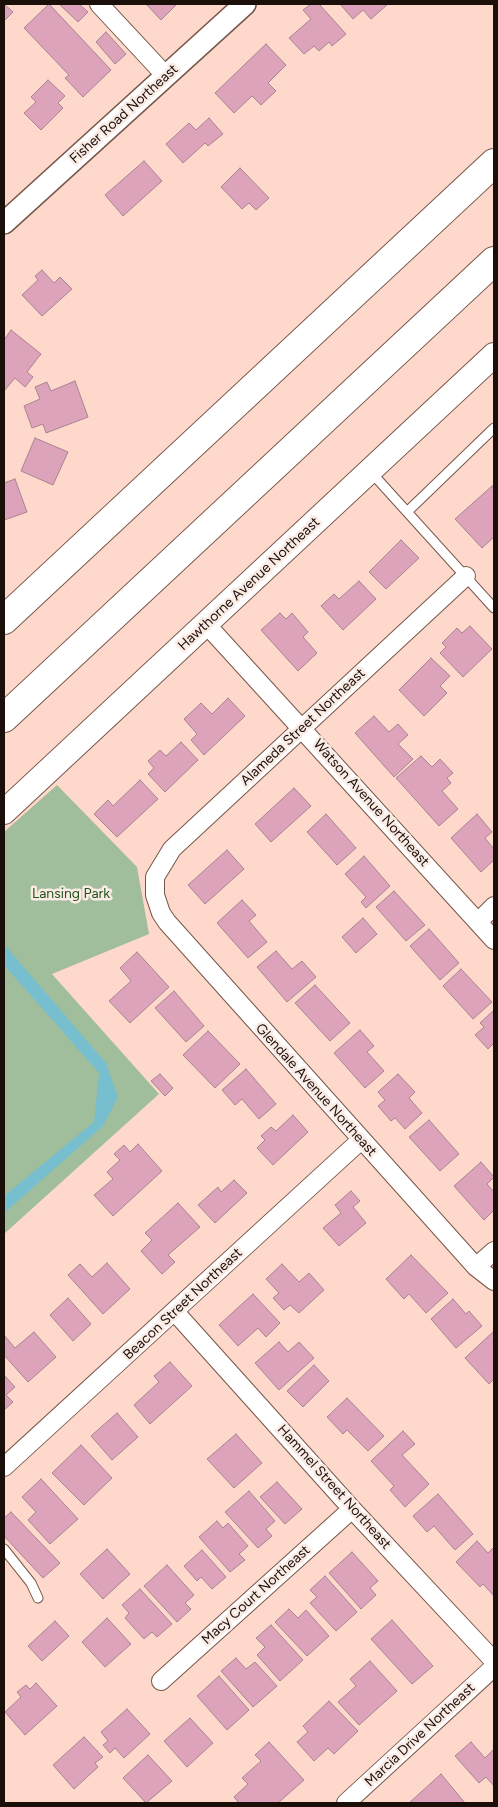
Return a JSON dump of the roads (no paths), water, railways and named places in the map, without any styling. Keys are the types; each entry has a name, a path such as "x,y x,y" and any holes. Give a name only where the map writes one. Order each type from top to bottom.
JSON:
{"highway":[{"path":"4,620 494,162"},
{"path":"4,718 494,261"}],"main road":[{"name":"Hawthorne Avenue Northeast","path":"4,812 489,363"}],"street":[{"path":"99,4 166,76"},
{"name":"Fisher Road Northeast","path":"4,223 245,4"},
{"name":"Alameda Street Northeast","path":"155,887 155,877 172,849 450,588 466,576"},
{"name":"Watson Avenue Northeast","path":"206,624 303,727 494,940"},
{"name":"Glendale Avenue Northeast","path":"155,887 157,902 167,922 476,1268 494,1281"},
{"path":"478,922 494,906"},
{"name":"Beacon Street Northeast","path":"4,1467 361,1140"},
{"path":"476,1268 494,1251"},
{"name":"Hammel Street Northeast","path":"175,1312 352,1509 494,1661"},
{"name":"Macy Court Northeast","path":"161,1681 352,1509"},
{"name":"Marcia Drive Northeast","path":"346,1803 494,1667"}],"lane":[{"path":"408,510 494,428"},
{"path":"370,472 408,510 494,608"},
{"path":"4,1549 31,1583 38,1598"}],"water":[{"path":"4,944 106,1063 118,1097 103,1126 4,1213 4,1196 94,1122 99,1073 4,965"}],"park label":[{"name":"Lansing Park","path":"71,894"}]}
